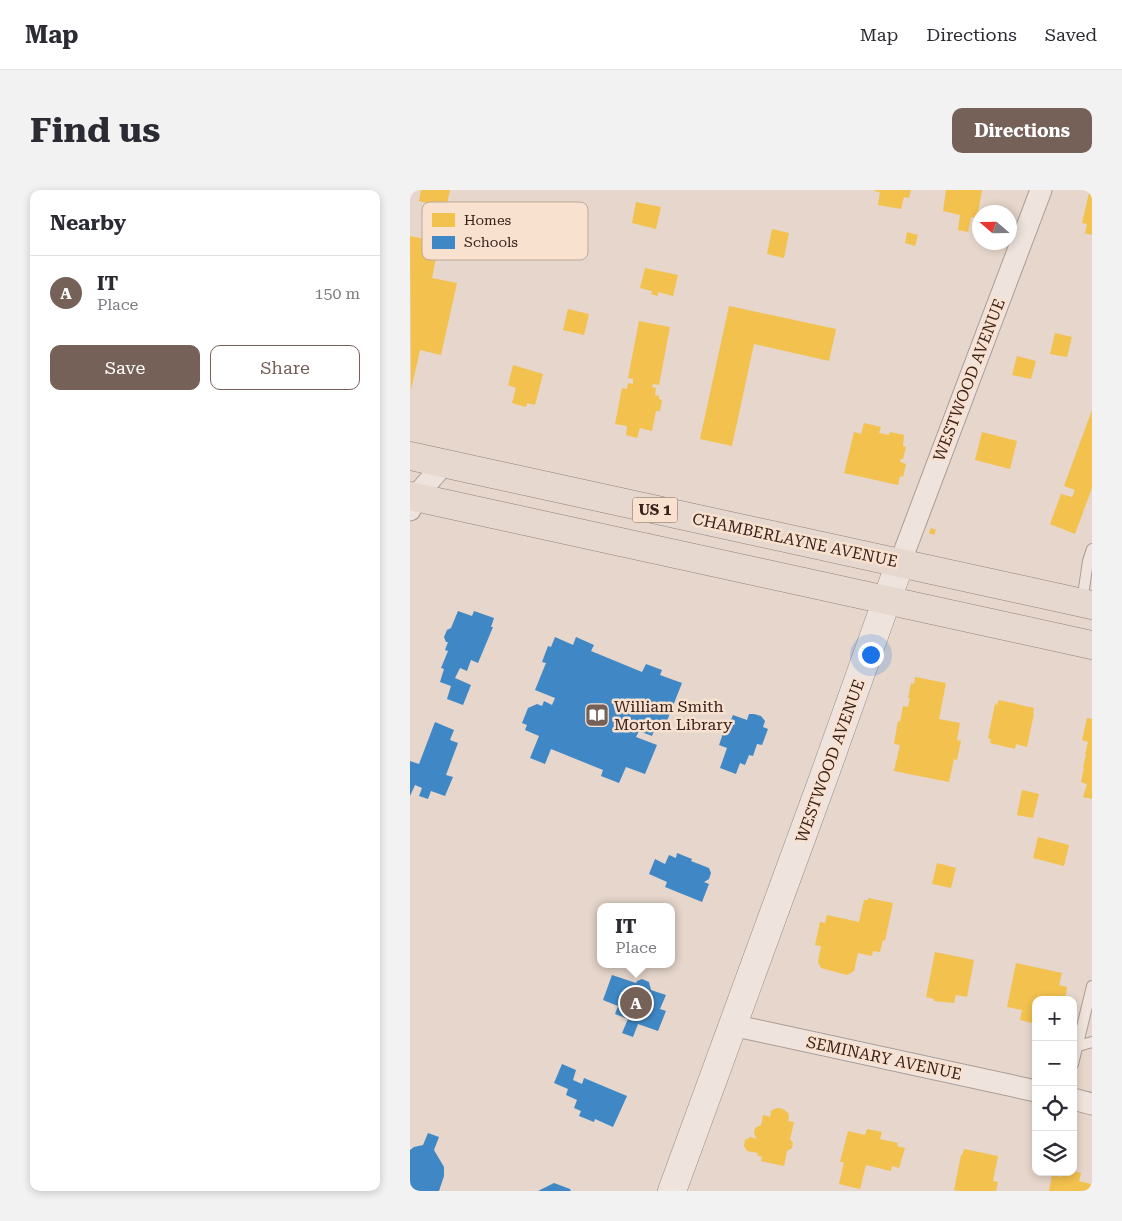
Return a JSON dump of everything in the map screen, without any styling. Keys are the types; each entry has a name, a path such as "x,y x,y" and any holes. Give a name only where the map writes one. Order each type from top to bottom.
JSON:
{"main road":[{"name":"CHAMBERLAYNE AVENUE","path":"410,456 1087,604"},
{"name":"US 1","path":"412,501 887,600 1092,645"}],"street":[{"name":"WESTWOOD AVENUE","path":"672,1191 814,805 900,563 1041,190"},
{"path":"412,501 444,464"},
{"name":"SEMINARY AVENUE","path":"732,1026 1032,1090"},
{"path":"1077,1101 1092,1104"}],"lane":[{"path":"1087,604 1088,561 1092,549"},
{"path":"1077,1050 1092,986"},
{"path":"1078,1046 1092,1042"}],"building: Homes":[{"path":"421,190 450,190 447,202 419,201"},
{"path":"875,190 911,190 909,198 904,197 901,209 878,205 880,192"},
{"path":"946,190 982,190 979,205 972,205 972,217 968,232 958,230 960,215 943,211"},
{"path":"1089,193 1092,193 1092,235 1085,233 1087,224 1082,223"},
{"path":"636,202 661,207 656,229 632,223"},
{"path":"772,229 789,233 784,258 767,254"},
{"path":"907,232 918,235 915,246 905,243"},
{"path":"410,236 422,238 422,260 436,260 432,278 457,283 441,355 420,350 411,390"},
{"path":"645,268 678,275 673,296 658,292 658,296 651,294 652,291 640,288"},
{"path":"729,306 836,329 829,361 754,344 732,446 700,439"},
{"path":"568,309 589,314 584,335 563,330"},
{"path":"639,321 670,327 659,385 653,384 652,387 656,388 655,395 659,396 659,399 662,400 660,411 656,411 652,431 640,428 637,438 626,435 627,426 615,424 622,388 627,389 628,383 633,384 633,379 628,378"},
{"path":"1055,333 1072,337 1067,357 1050,354"},
{"path":"1017,356 1036,361 1031,379 1012,375"},
{"path":"513,365 543,374 535,405 527,403 526,407 512,403 516,388 508,385"},
{"path":"1092,410 1092,488 1075,534 1050,524 1061,494 1072,497 1075,490 1064,486"},
{"path":"864,423 881,427 879,433 889,435 890,432 904,435 903,446 906,447 903,459 900,462 906,464 903,477 900,476 898,485 844,473 854,432 861,434"},
{"path":"982,432 1017,441 1010,469 975,460"},
{"path":"931,528 936,530 934,535 929,533"},
{"path":"915,677 946,683 939,719 960,723 957,740 961,741 957,760 954,759 949,782 894,771 900,745 894,744 898,721 900,722 903,706 908,707 911,683 914,684"},
{"path":"999,700 1034,708 1027,747 1016,744 1015,749 990,743 991,739 988,738 995,704 997,705"},
{"path":"1087,718 1092,719 1092,799 1083,797 1087,784 1081,782 1088,742 1082,740"},
{"path":"1022,790 1039,794 1033,818 1017,815"},
{"path":"1038,837 1069,845 1064,866 1033,858"},
{"path":"937,863 956,868 951,888 932,884"},
{"path":"868,898 893,903 885,941 883,940 880,952 873,951 872,956 858,953 854,971 847,975 821,968 818,962 821,946 815,945 820,922 825,923 827,915 859,922 864,900 868,900"},
{"path":"935,952 974,960 967,997 956,995 954,1003 934,1001 934,999 926,997"},
{"path":"1016,963 1062,973 1059,985 1067,987 1066,996 1032,996 1032,1023 1020,1020 1022,1010 1007,1007"},
{"path":"778,1108 788,1113 788,1121 794,1122 790,1139 793,1143 792,1148 787,1151 784,1166 761,1161 762,1157 757,1155 758,1153 747,1151 744,1146 745,1140 751,1137 757,1139 754,1134 755,1128 761,1125 763,1115 770,1117 771,1111"},
{"path":"867,1129 882,1132 880,1139 898,1143 897,1146 905,1148 899,1168 892,1166 891,1171 866,1165 860,1189 839,1184 844,1162 840,1162 848,1131 865,1135"},
{"path":"964,1149 998,1156 993,1181 998,1182 996,1191 954,1190"},
{"path":"1077,1172 1081,1173 1079,1181 1091,1184 1089,1191 1049,1191 1052,1176 1077,1176"}],"building: Schools":[{"path":"458,611 472,616 474,611 494,618 491,627 493,627 478,663 471,660 467,671 460,668 455,678 471,685 463,705 447,699 451,686 440,682 444,669 441,668 448,651 445,650 448,642 446,642 444,637 447,630 451,628"},
{"name":"William Smith Morton Library","path":"555,637 573,645 576,637 594,645 591,651 642,672 646,664 662,670 660,675 682,683 665,726 657,723 652,736 639,731 636,737 657,745 645,774 626,767 619,783 601,776 603,770 551,749 545,764 530,758 539,736 525,730 527,725 522,723 528,708 537,704 542,706 544,701 552,705 555,698 535,690 546,663 542,662 548,646 551,647"},
{"path":"749,714 761,716 765,721 763,727 768,729 762,745 757,744 753,756 749,755 745,765 740,763 736,774 720,768 727,748 719,745 725,728 727,729 733,715 747,720"},
{"path":"435,722 454,730 450,740 458,743 446,775 453,777 445,796 431,791 428,799 419,796 422,788 415,785 410,796 410,761 419,764"},
{"path":"677,853 709,868 711,873 709,879 704,882 709,884 702,902 665,887 667,882 649,874 655,859 665,864 669,855 676,858"},
{"path":"612,975 636,983 642,979 649,982 651,990 666,995 660,1009 666,1011 658,1031 638,1024 633,1037 622,1033 628,1019 615,1014 618,1006 603,1000"},
{"path":"562,1064 576,1070 573,1080 582,1084 584,1078 627,1096 613,1127 595,1119 594,1122 579,1116 581,1111 574,1108 577,1100 566,1095 568,1089 554,1083"},
{"path":"428,1133 439,1137 434,1150 444,1167 444,1176 439,1191 410,1191 410,1150 423,1145"},
{"path":"554,1183 570,1189 571,1191 538,1191"}],"place":[{"name":"William Smith Morton Library","path":"597,715"},
{"name":"IT","path":"636,1003"}]}
